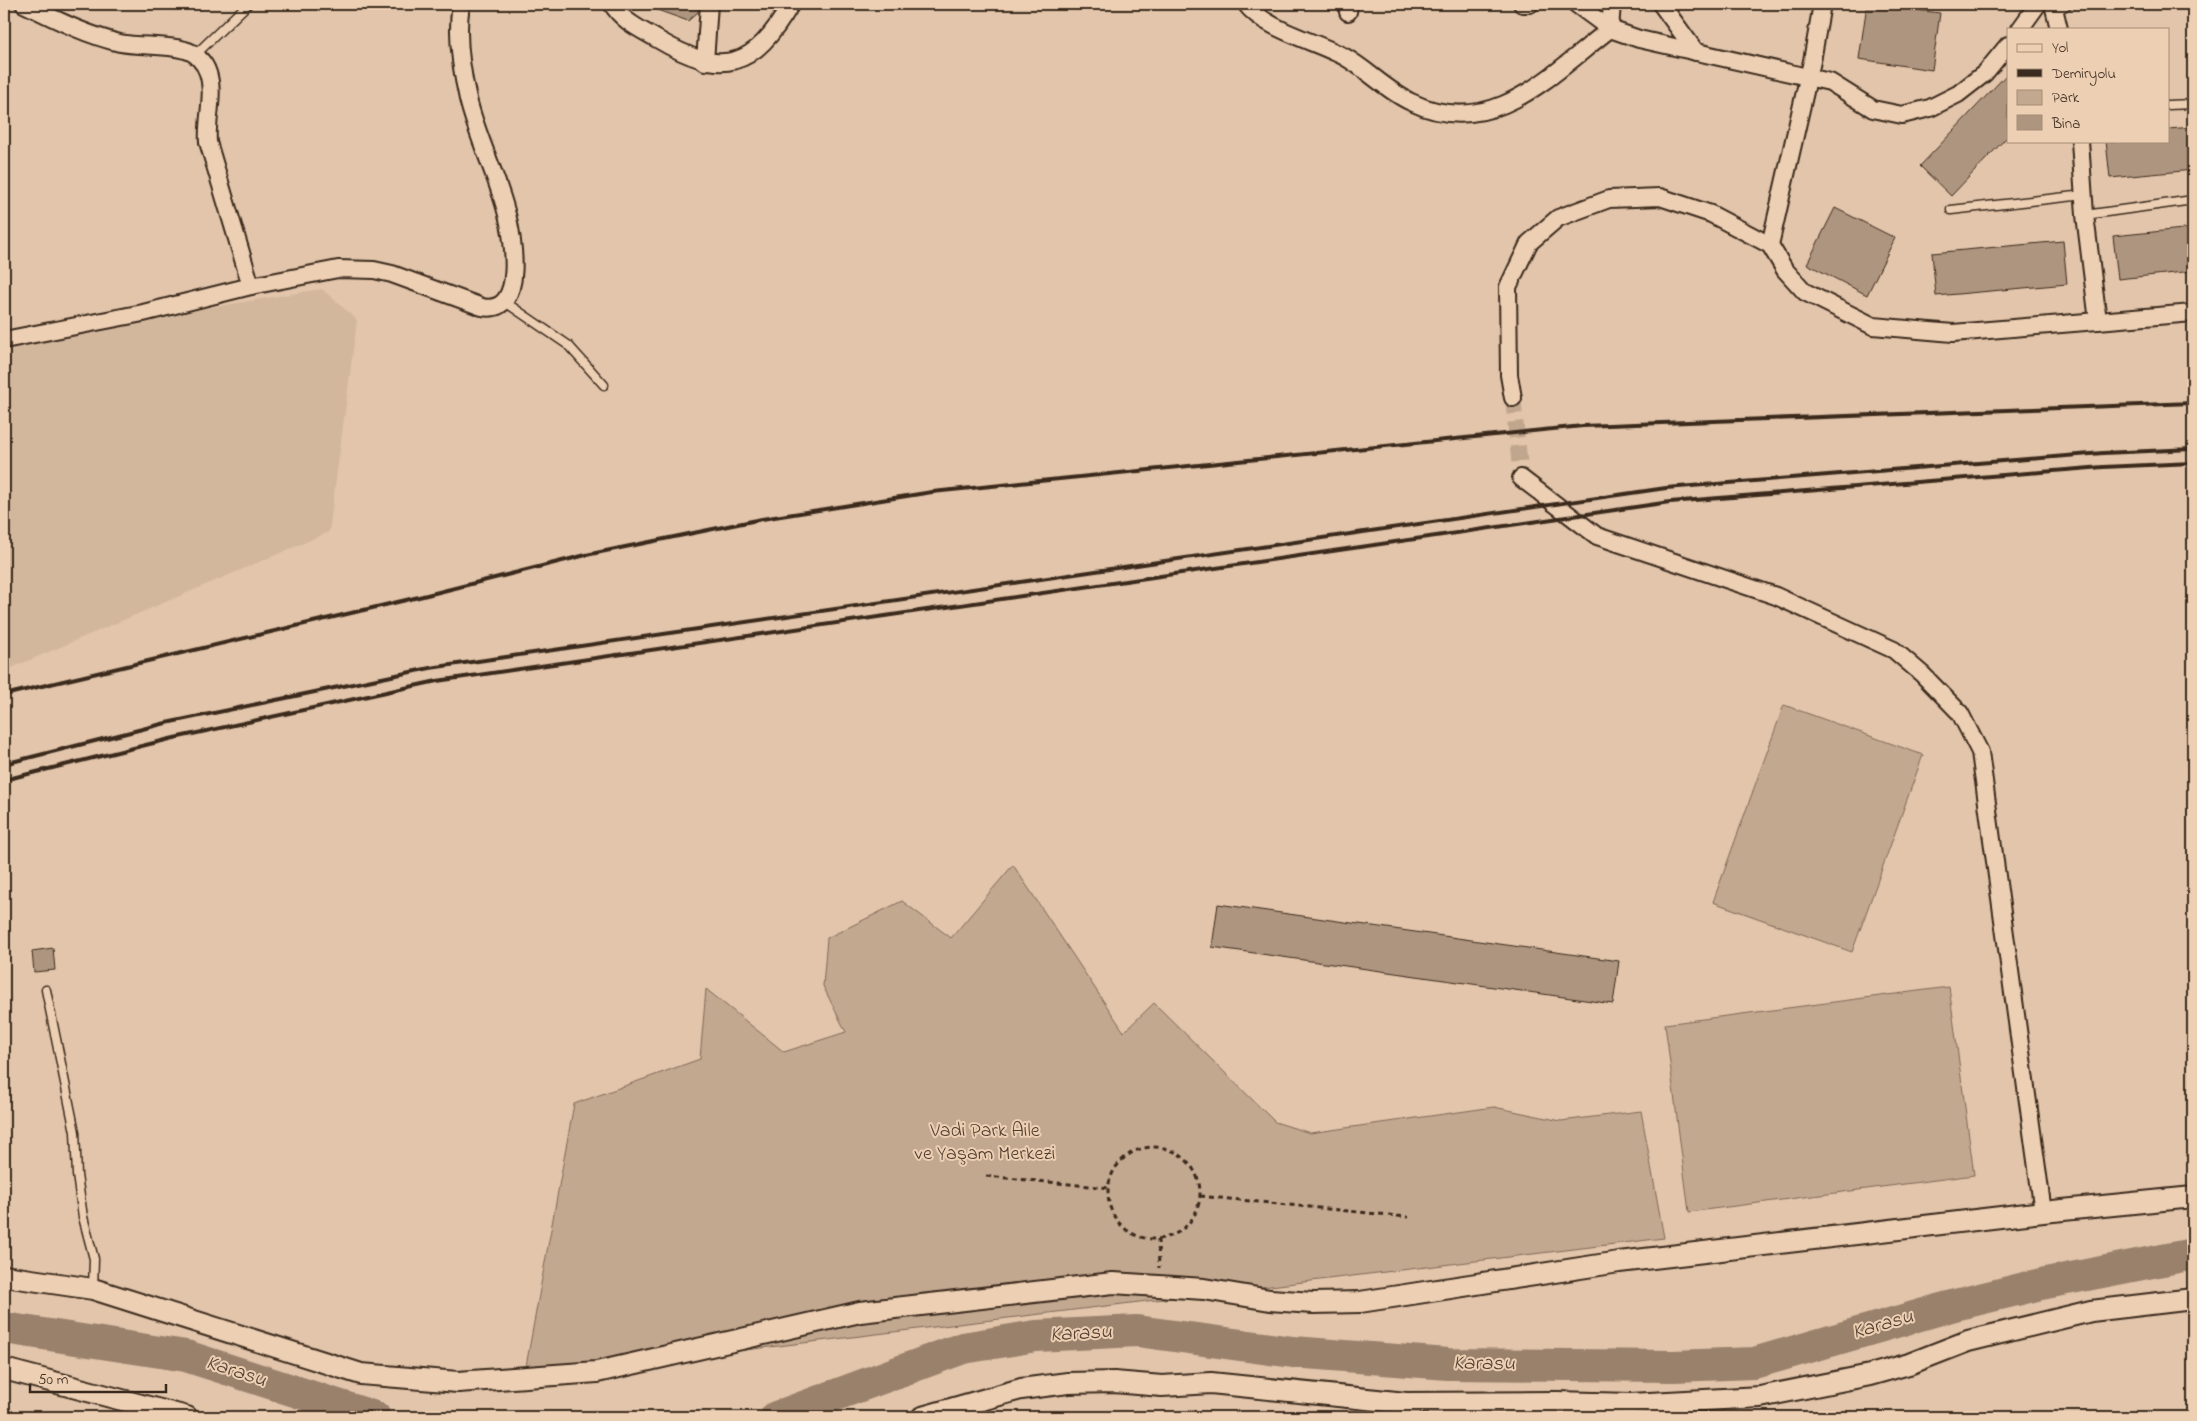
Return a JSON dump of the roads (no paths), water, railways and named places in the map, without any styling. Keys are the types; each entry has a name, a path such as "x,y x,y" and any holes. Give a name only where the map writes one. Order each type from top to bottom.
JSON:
{"street":[{"path":"24,4 94,35 121,43 185,50 195,55 208,72 210,84 207,126 208,142 251,286"},
{"path":"4,340 143,313 251,286 338,269 355,268 392,274 482,307 498,307 505,302 510,294 512,278 512,233 468,99 460,42 461,4"},
{"path":"612,4 632,25 667,46 705,62 723,63 752,53 765,44 791,4"},
{"path":"705,62 709,4"},
{"path":"1522,4 1530,4"},
{"path":"1576,4 1610,29 1696,52 1830,82 1873,109 1902,115 1916,113 1944,102 1973,83 1998,59 2007,46"},
{"path":"1248,5 1259,16 1297,36 1345,57 1408,101 1425,108 1458,114 1487,112 1522,97 1610,29 1612,4"},
{"path":"1661,4 1696,52"},
{"path":"1770,245 1808,76 1822,4"},
{"path":"2021,28 2038,4"},
{"path":"2059,7 2059,28"},
{"path":"2080,142 2085,215 2098,321"},
{"path":"1513,398 1509,375 1508,287 1529,243 1558,218 1609,199 1660,197 1711,214 1770,245 1785,270 1805,292 1873,326 1953,334 2193,312"},
{"path":"1521,478 1597,536 1776,596 1894,650 1922,674 1960,713 1980,752 2043,1212"},
{"path":"4,1276 94,1289 361,1374 458,1382 597,1372 860,1312 1113,1282 1204,1289 1314,1303 1360,1302 1619,1262 2043,1212 2193,1197"},
{"path":"922,1417 1022,1389 1068,1382 1114,1382 1162,1386 1210,1383 1406,1403 1557,1402 1631,1404 1751,1398 1816,1387 1870,1374 1909,1364 1968,1341 2090,1312 2193,1299"},
{"path":"4,1369 187,1417"}],"lane":[{"path":"195,55 248,4"},
{"path":"2170,105 2193,104"},
{"path":"1951,210 2084,195"},
{"path":"2085,215 2193,200"},
{"path":"505,302 568,345 604,385"},
{"path":"46,990 75,1132 77,1175 83,1217 94,1259 94,1289"}],"waterway":[{"name":"Karasu","path":"776,1417 963,1348 1036,1336 1137,1331 1293,1352 1448,1364 1673,1366 1754,1363 1955,1305 2041,1284 2193,1254"},
{"name":"Karasu","path":"4,1328 186,1356 375,1417"}],"tunnel":[{"path":"1513,398 1521,478"}],"railway":[{"path":"4,695 423,596 586,555 762,519 932,492 1583,426 2193,403"},
{"path":"4,764 166,723 430,668 1666,488 2103,453 2193,449"},
{"path":"4,780 174,738 437,681 1670,502 2103,467 2193,463"}],"park label":[{"name":"Vadi Park Aile ve Yaşam Merkezi","path":"985,1142"}]}
